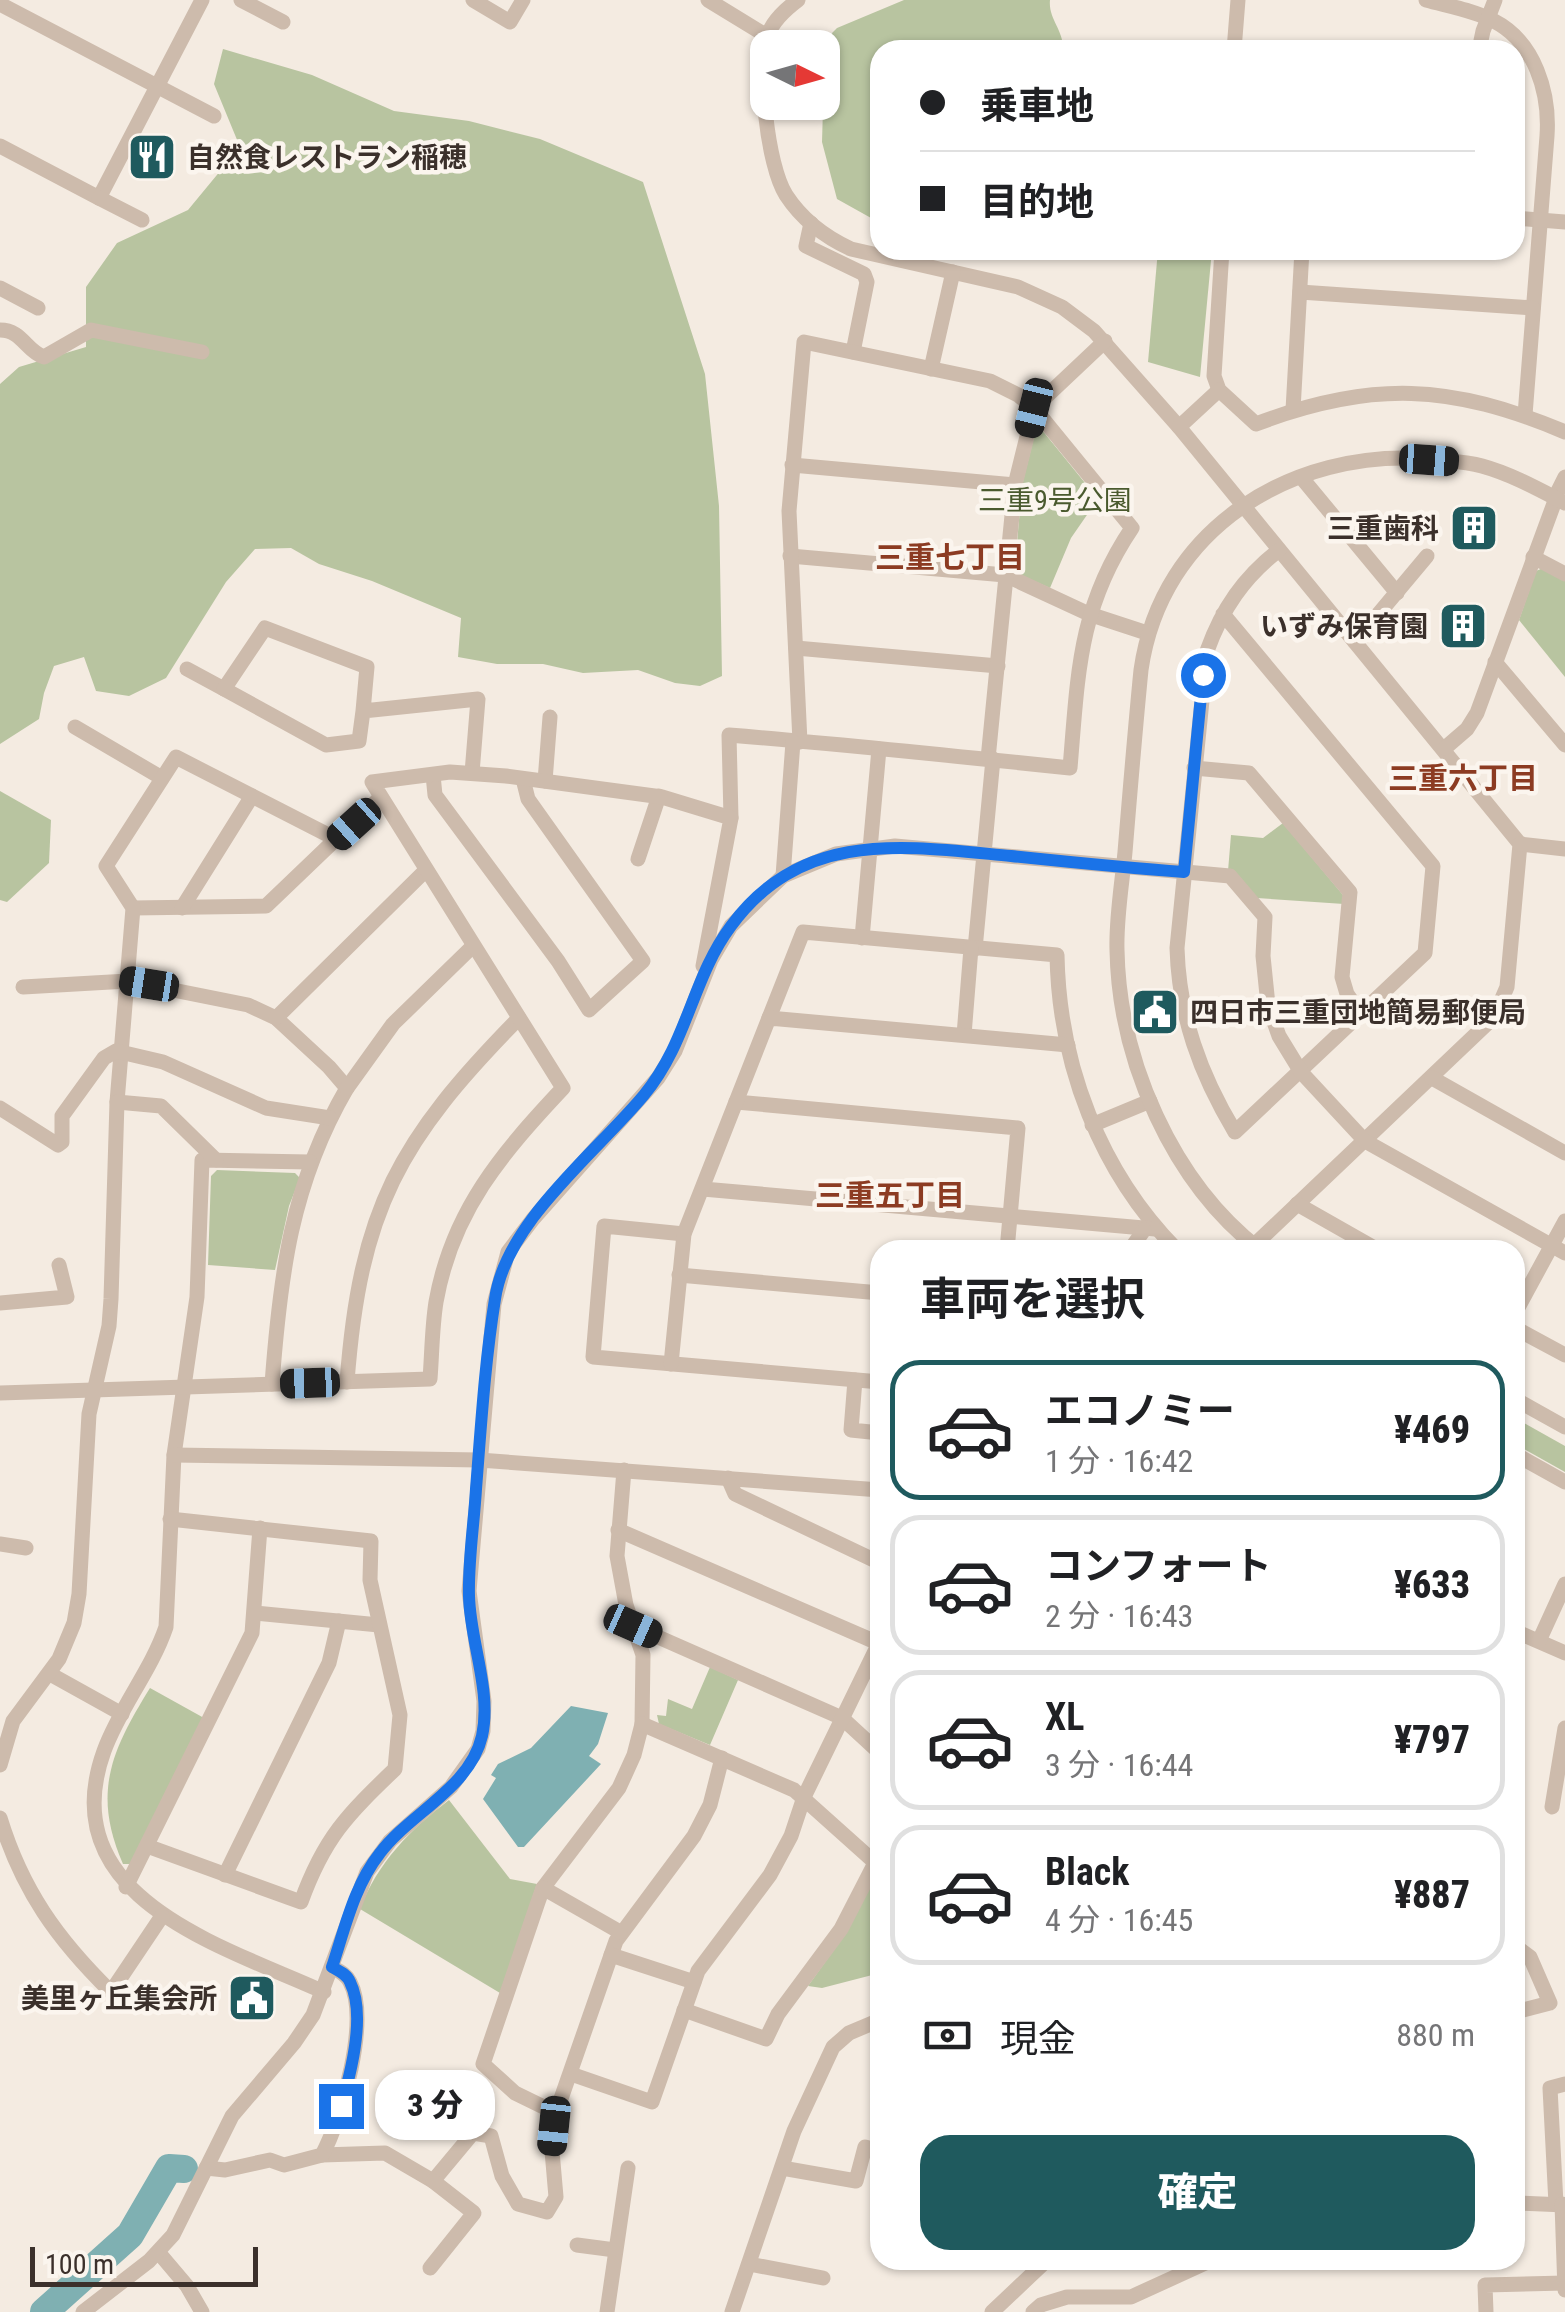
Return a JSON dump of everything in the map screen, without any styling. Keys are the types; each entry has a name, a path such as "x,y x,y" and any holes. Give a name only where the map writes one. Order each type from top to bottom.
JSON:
{"street":[{"path":"99,198 202,0"},
{"path":"242,0 283,22"},
{"path":"473,0 510,22 523,0"},
{"path":"708,0 758,30"},
{"path":"771,30 798,0"},
{"path":"1235,40 1238,0"},
{"path":"1426,0 1498,22 1517,40"},
{"path":"1482,40 1496,0"},
{"path":"0,4 214,116"},
{"path":"1525,52 1543,83 1549,112 1525,415"},
{"path":"768,120 772,165 784,193 811,223 850,249 870,253"},
{"path":"0,146 142,220"},
{"path":"1525,219 1565,222"},
{"path":"811,223 806,246 864,274 868,282 853,352"},
{"path":"899,260 1033,292 1077,317 1104,341 1520,844 1505,996 1494,1017 1262,1240"},
{"path":"1221,260 1214,376 1219,390 1256,424 1293,410 1369,394 1417,394 1463,397 1525,415 1565,432"},
{"path":"1293,410 1302,260"},
{"path":"931,368 953,272"},
{"path":"0,288 38,308"},
{"path":"1300,292 1533,308"},
{"path":"0,330 16,333 44,357 91,330 202,352"},
{"path":"964,1035 984,854 1015,485 1034,408 1104,341"},
{"path":"698,992 731,818 729,735 797,742 991,759 1070,768 1080,653 1088,614 1114,556 1132,528 1034,408 990,381 804,342 792,465 790,556 797,742 783,876"},
{"path":"1179,427 1219,390"},
{"path":"1247,1240 1194,1179 1150,1101 1129,1033 1119,979 1117,939 1147,633 1168,584 1213,527 1284,482 1382,458 1422,459 1480,465 1558,499"},
{"path":"792,465 1015,485"},
{"path":"1301,477 1397,593"},
{"path":"1444,748 1474,718 1565,477"},
{"path":"1223,614 1433,866 1425,952 1236,1132 1203,1072 1183,1009 1178,948 1204,663 1223,614 1255,569 1278,550"},
{"path":"790,556 1005,575 1088,614 1147,633"},
{"path":"1356,642 1427,556"},
{"path":"1533,557 1565,574"},
{"path":"187,669 326,745 359,741 367,667 265,628 224,689"},
{"path":"796,648 998,666"},
{"path":"1495,662 1565,744"},
{"path":"363,711 478,699 472,773"},
{"path":"545,781 550,717"},
{"path":"75,727 162,778"},
{"path":"862,938 879,749"},
{"path":"0,1765 7,1717 50,1674 66,1646 77,1608 86,1445 111,1299 117,1102 133,908 106,866 176,757 336,839"},
{"path":"1194,768 1249,773 1350,892 1342,977 1361,1014"},
{"path":"0,1394 430,1379 437,1300 458,1230 500,1158 563,1088 372,782 472,773 660,796 731,818"},
{"path":"433,774 435,795 558,961 589,1010 643,960 528,799 523,779"},
{"path":"182,908 252,796"},
{"path":"638,859 660,796"},
{"path":"133,908 266,906 380,798"},
{"path":"1520,844 1565,848"},
{"path":"83,2312 159,2252 180,2224 232,2116 294,2043 324,1992 359,1888 374,1861 407,1824 451,1787 481,1740 484,1701 468,1591 494,1304 508,1252 533,1218 658,1078 675,1050 731,926 783,876 818,860 870,847 1230,876 1266,917 1262,956 1268,1005 1279,1036 1301,1072 1365,1141 1558,1249"},
{"path":"276,1018 426,870"},
{"path":"671,1364 684,1234 803,932 1057,956 1068,1045 1092,1125 1150,1230 1164,1240"},
{"path":"272,1384 281,1274 310,1162 330,1118 394,1024 472,946"},
{"path":"23,987 128,981 230,1000 276,1018 347,1088"},
{"path":"347,1382 356,1287 384,1197 409,1148 435,1110 519,1018"},
{"path":"769,1018 1068,1045"},
{"path":"0,1108 58,1145 62,1142 62,1116 104,1058 120,1052 162,1062 266,1108 330,1118"},
{"path":"1432,1078 1565,1153"},
{"path":"1092,1125 1150,1101"},
{"path":"117,1102 161,1106 216,1160"},
{"path":"736,1102 1018,1128 1008,1240"},
{"path":"310,1162 202,1160 197,1298 174,1455 166,1627 159,1649 122,1714 98,1771 95,1803 104,1848 126,1887 162,1916 324,1992"},
{"path":"703,1189 1150,1230"},
{"path":"1297,1204 1360,1240"},
{"path":"1525,1298 1558,1249 1565,1221"},
{"path":"684,1234 604,1226 593,1358 870,1381"},
{"path":"1140,1240 1150,1230"},
{"path":"0,1303 68,1297 59,1264"},
{"path":"680,1275 870,1292"},
{"path":"1525,1333 1565,1355"},
{"path":"855,1380 851,1430 870,1432"},
{"path":"1525,1406 1565,1428"},
{"path":"174,1455 478,1460 870,1489"},
{"path":"1525,1460 1565,1482"},
{"path":"556,2113 515,2093 483,2064 543,1888 614,1797 631,1762 642,1724 644,1666 617,1556 624,1470"},
{"path":"728,1478 734,1494 870,1558"},
{"path":"147,1846 301,1902 326,1844 346,1816 395,1769 400,1715 370,1580 371,1541 170,1518"},
{"path":"126,1887 247,1647 256,1613 260,1528"},
{"path":"618,1530 870,1638"},
{"path":"0,1544 26,1548"},
{"path":"1539,1642 1565,1584"},
{"path":"256,1613 380,1625"},
{"path":"225,1875 330,1663 339,1621"},
{"path":"633,1626 842,1718 870,1744"},
{"path":"1525,1636 1565,1653"},
{"path":"571,2074 652,2102 694,1982 703,1964 763,1887 791,1836 804,1797 870,1660"},
{"path":"50,1674 122,1714"},
{"path":"642,1724 804,1797 870,1858"},
{"path":"1552,1806 1565,1728"},
{"path":"433,2181 473,2133 491,2136 502,2176 518,2204 547,2212 556,2197 552,2151 556,2113 611,1955 620,1932 694,1836 710,1804 722,1758"},
{"path":"0,1818 24,1881 50,1926 111,1992 162,1916"},
{"path":"684,2010 766,2039 778,2014 841,1928 870,1879"},
{"path":"543,1888 620,1932"},
{"path":"1525,1954 1558,2003 1525,2010"},
{"path":"611,1955 694,1982"},
{"path":"322,2155 337,2122 354,2053 353,1985 332,1967"},
{"path":"732,2312 794,2131 832,2047 849,2032 870,2024"},
{"path":"1486,2312 1486,2285 1565,2286 1550,2088 1565,2084"},
{"path":"782,2168 856,2181 865,2147 870,2148"},
{"path":"206,2168 226,2170 270,2160 284,2165 322,2155 385,2153 433,2181 474,2214 430,2268"},
{"path":"607,2312 628,2168"},
{"path":"1525,2203 1561,2205"},
{"path":"578,2246 615,2250"},
{"path":"159,2252 202,2312"},
{"path":"749,2264 823,2278"},
{"path":"992,2312 1036,2270"},
{"path":"1033,2312 1067,2297 1132,2304 1194,2270"}],"green space":[{"path":"904,0 1050,0 1062,40 870,40 870,217 837,199 822,142 823,120 840,120 840,30 835,30"},
{"path":"223,49 312,75 394,111 469,121 540,139 643,182 705,374 719,506 722,676 700,686 675,683 638,670 583,673 543,664 497,664 458,657 461,618 319,564 291,548 255,549 226,582 166,678 129,696 96,691 84,657 54,666 39,719 0,744 0,384 19,367 86,347 86,287 117,243 188,210 240,147 214,84"},
{"path":"1157,260 1211,260 1200,377 1148,362"},
{"name":"三重9号公園","path":"1042,430 1098,499 1071,538 1050,588 1018,574 1015,567 1022,485 1035,433"},
{"path":"1543,568 1565,580 1565,677 1519,620 1536,571"},
{"path":"0,791 51,820 49,863 7,902 0,900"},
{"path":"1283,823 1343,895 1344,904 1257,898 1228,871 1231,835 1263,838"},
{"path":"217,1170 295,1173 300,1178 289,1206 275,1270 208,1265 211,1176"},
{"path":"1525,1424 1565,1446 1565,1472 1525,1450"},
{"path":"710,1667 738,1680 710,1745 659,1724 657,1715 666,1716 668,1699 692,1709"},
{"path":"150,1688 204,1718 132,1864 123,1864 109,1815 110,1773 125,1732"},
{"path":"449,1800 510,1879 537,1884 500,1993 360,1909 376,1876 397,1848"},
{"path":"870,1887 870,1976 822,1988 808,1986 846,1933"}],"water":[{"path":"571,1706 608,1713 598,1744 589,1756 601,1764 524,1847 518,1847 483,1799 496,1778 491,1775 498,1764 531,1748"}],"waterway":[{"path":"44,2312 130,2235 169,2168 184,2169"}],"place":[{"name":"自然食レストラン稲穂","path":"152,157"},
{"name":"三重歯科","path":"1474,528"},
{"name":"いずみ保育園","path":"1463,626"},
{"name":"四日市三重団地簡易郵便局","path":"1155,1012"},
{"name":"美里ヶ丘集会所","path":"252,1998"}],"district":[{"name":"三重七丁目","path":"950,557"},
{"name":"三重六丁目","path":"1463,778"},
{"name":"三重五丁目","path":"890,1195"}],"route":[{"path":"341,2106 350,2075 356,2024 353,1985 332,1967 359,1888 383,1849 460,1776 478,1749 483,1731 484,1701 468,1591 494,1304 508,1252 533,1218 658,1078 675,1050 711,960 731,926 783,876 857,848 894,846 1184,872 1203,675"}]}
